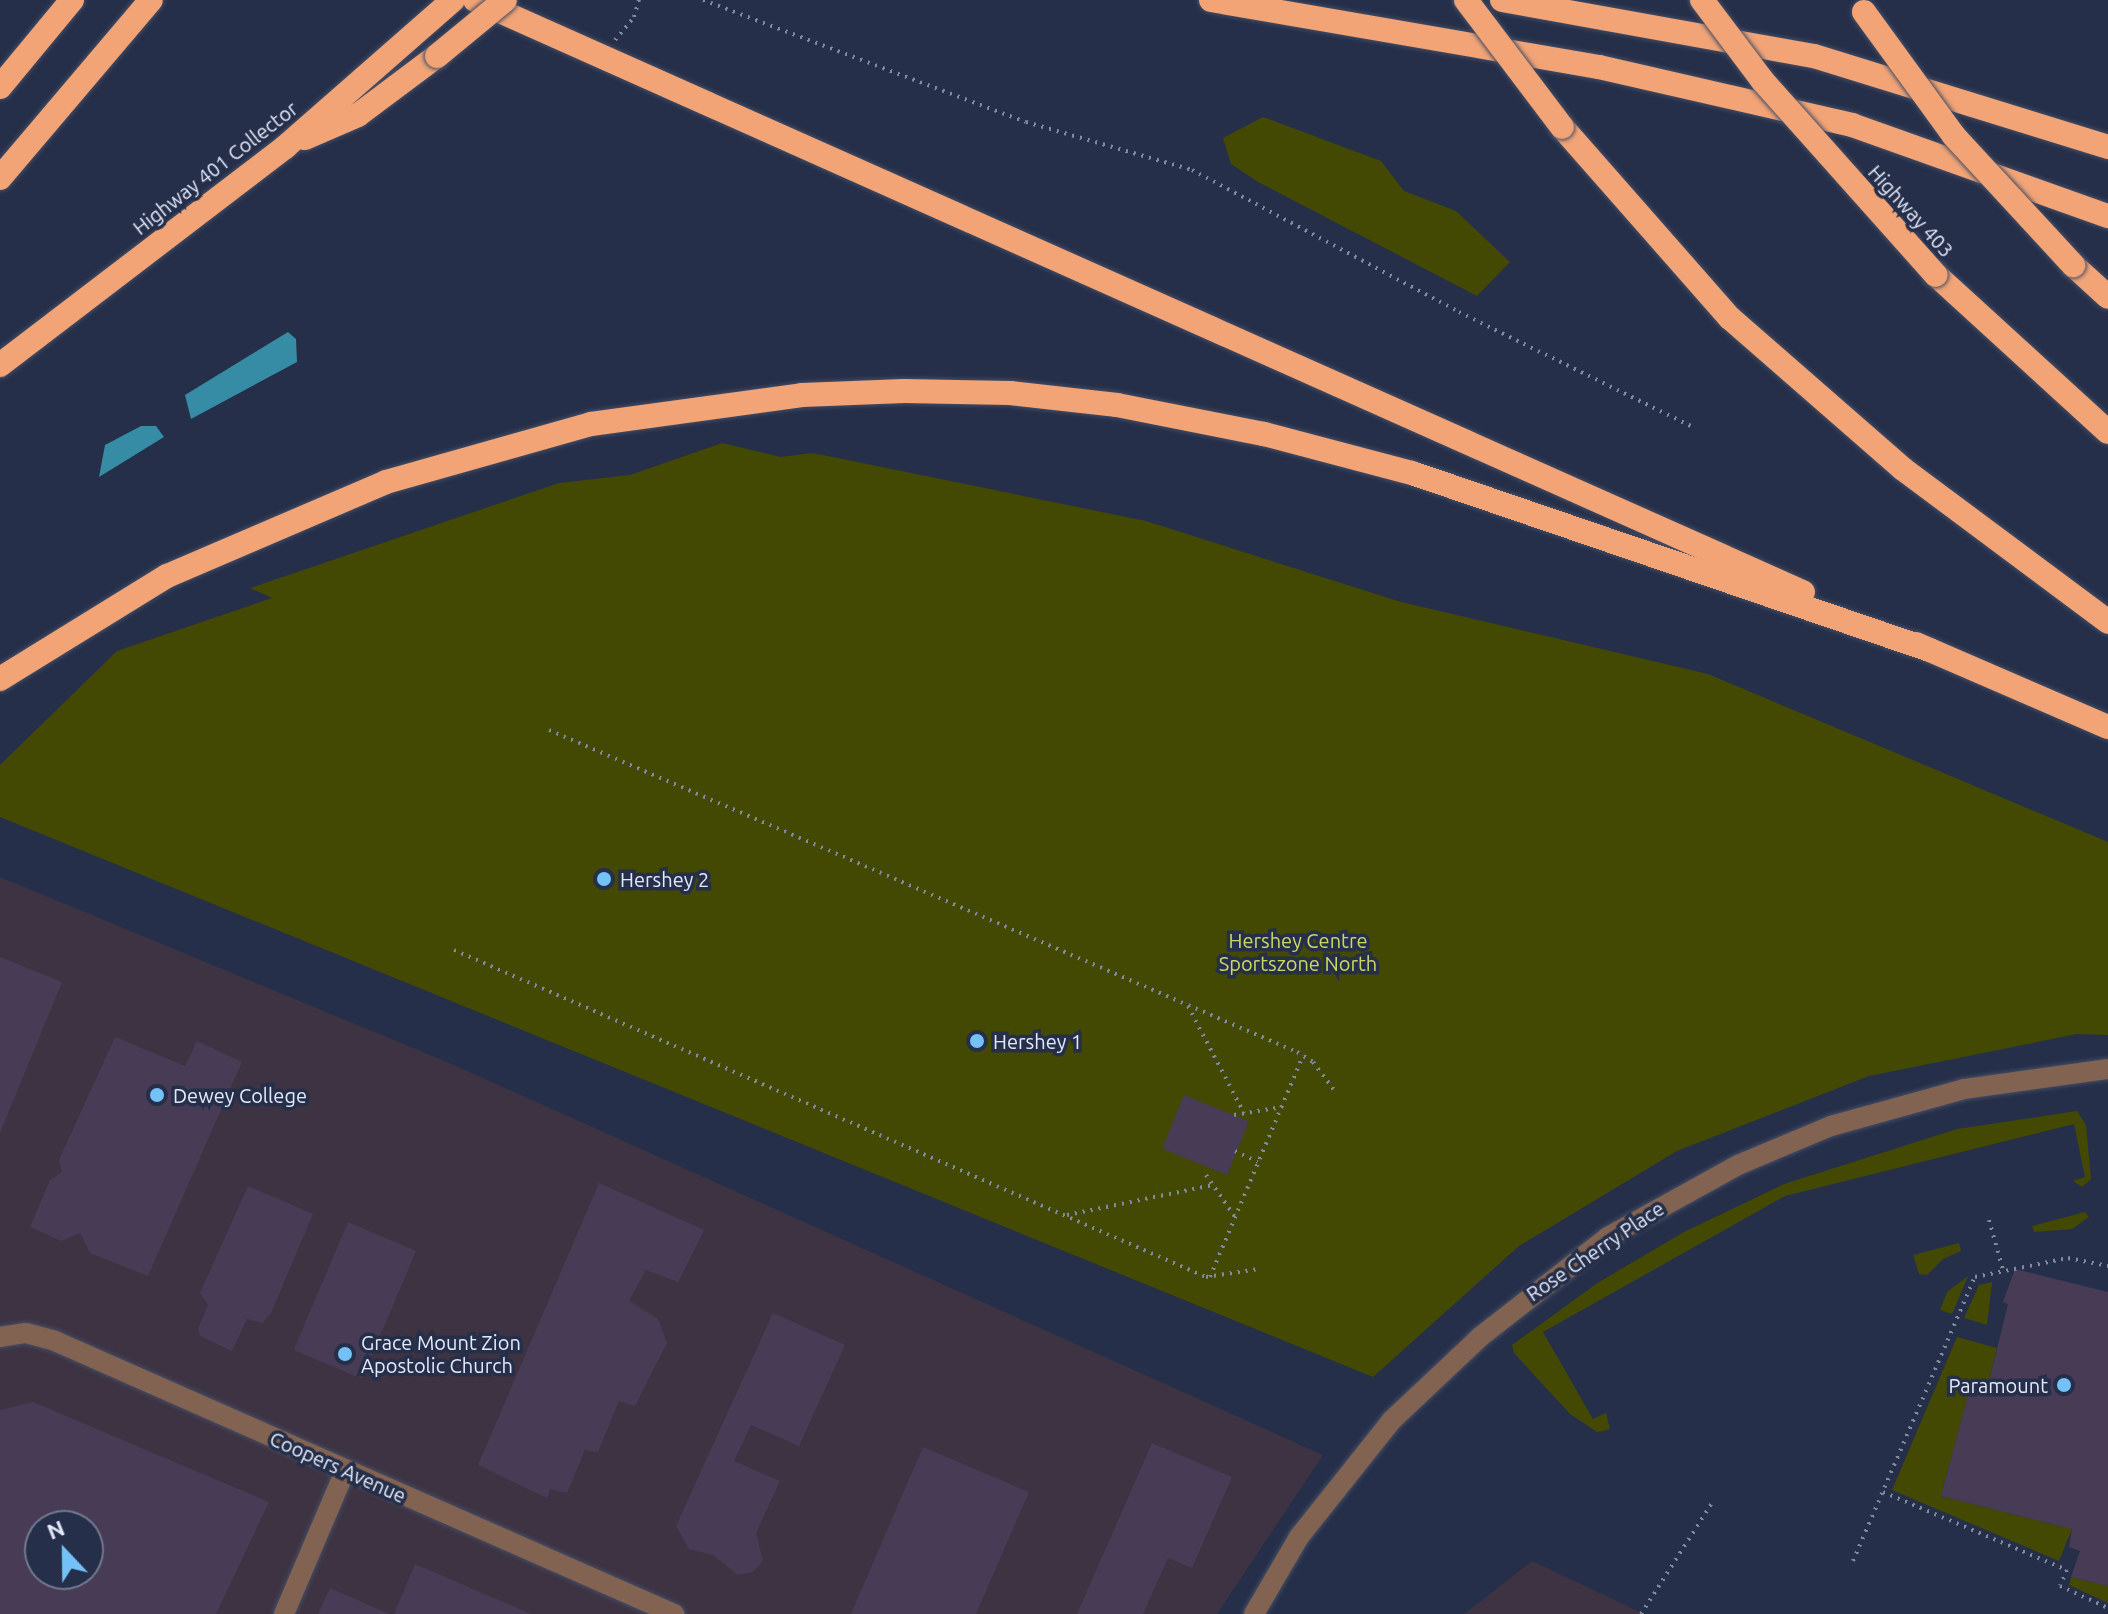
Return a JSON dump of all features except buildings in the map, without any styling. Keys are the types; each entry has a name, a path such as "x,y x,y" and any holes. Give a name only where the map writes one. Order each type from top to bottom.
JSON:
{"highway":[{"path":"0,87 72,0"},
{"path":"0,178 151,0"},
{"name":"Highway 401 Collector","path":"0,365 285,147 453,0"},
{"path":"475,0 2108,727"},
{"path":"285,147 358,115 505,0"},
{"path":"1211,0 1599,67 1852,125 2108,216"},
{"path":"1466,0 1562,127 1730,318 1903,469 2108,622"},
{"path":"1502,0 1814,56 2108,147"},
{"name":"Highway 403","path":"1702,0 1762,80 1936,275 2108,432"},
{"path":"1860,6 1954,136 2073,265 2108,297"},
{"path":"0,679 167,576 293,518 399,477 591,424 802,395 904,391 1010,393 1117,405 1264,434 1412,473 1930,650"}],"street":[{"name":"Rose Cherry Place","path":"1254,1614 1299,1537 1392,1420 1490,1328 1608,1237 1738,1165 1831,1126 1964,1089 2108,1069"},
{"name":"Coopers Avenue","path":"0,1337 26,1333 55,1341 674,1614"},
{"path":"284,1614 345,1471"}],"path":[{"path":"599,55 634,17 639,0"},
{"path":"703,0 1026,122 1201,174 1459,312 1691,426"},
{"path":"549,730 1303,1056 1335,1091"},
{"path":"454,950 1210,1277 1258,1269"},
{"path":"1188,1005 1244,1113"},
{"path":"1210,1277 1303,1056"},
{"path":"1234,1115 1282,1107"},
{"path":"1235,1151 1259,1162"},
{"path":"1206,1175 1235,1217"},
{"path":"1065,1216 1213,1185"},
{"path":"1989,1220 2003,1270"},
{"path":"1853,1561 1975,1277 2068,1258 2108,1266"},
{"path":"1883,1492 2067,1570 2060,1586 2108,1608"},
{"path":"1641,1614 1712,1503"}],"shaded area":[{"path":"0,877 454,1065 1323,1455 1217,1614 0,1614"},
{"path":"1532,1561 1644,1614 1464,1614"}],"green space":[{"path":"1263,117 1381,161 1404,191 1456,211 1510,262 1477,296 1258,182 1231,164 1223,138"},
{"name":"Hershey Centre Sportszone North","path":"722,443 781,457 813,453 1146,521 1401,602 1708,674 2108,842 2108,1035 2077,1034 1869,1076 1677,1151 1519,1246 1373,1377 0,817 0,765 117,651 272,598 250,588 559,483 630,475"},
{"path":"2077,1111 2086,1125 2091,1179 2082,1187 2073,1181 2085,1177 2074,1124 1785,1196 1543,1332 1593,1419 1606,1413 1610,1429 1597,1432 1570,1414 1514,1353 1512,1345 1599,1282 1684,1232 1784,1184 1957,1129"},
{"path":"2085,1212 2089,1217 2072,1229 2034,1232 2032,1226"},
{"path":"1959,1243 1961,1251 1943,1259 1927,1275 1919,1274 1913,1255"},
{"path":"1968,1276 1952,1314 1940,1310 1947,1292"},
{"path":"1992,1282 1987,1325 1964,1318 1979,1285"},
{"path":"1957,1337 1997,1348 1987,1390 1971,1385 1941,1496 2072,1529 2059,1561 1892,1490"},
{"path":"2071,1577 2108,1586 2108,1603 2069,1585"}],"water":[{"path":"288,332 296,339 297,362 191,419 185,395"},
{"path":"141,426 156,426 164,437 99,477 105,445"}],"place":[{"name":"Hershey 2","path":"604,879"},
{"name":"Hershey 1","path":"977,1041"},
{"name":"Dewey College","path":"157,1095"},
{"name":"Grace Mount Zion Apostolic Church","path":"345,1354"},
{"name":"Paramount","path":"2064,1385"}]}
